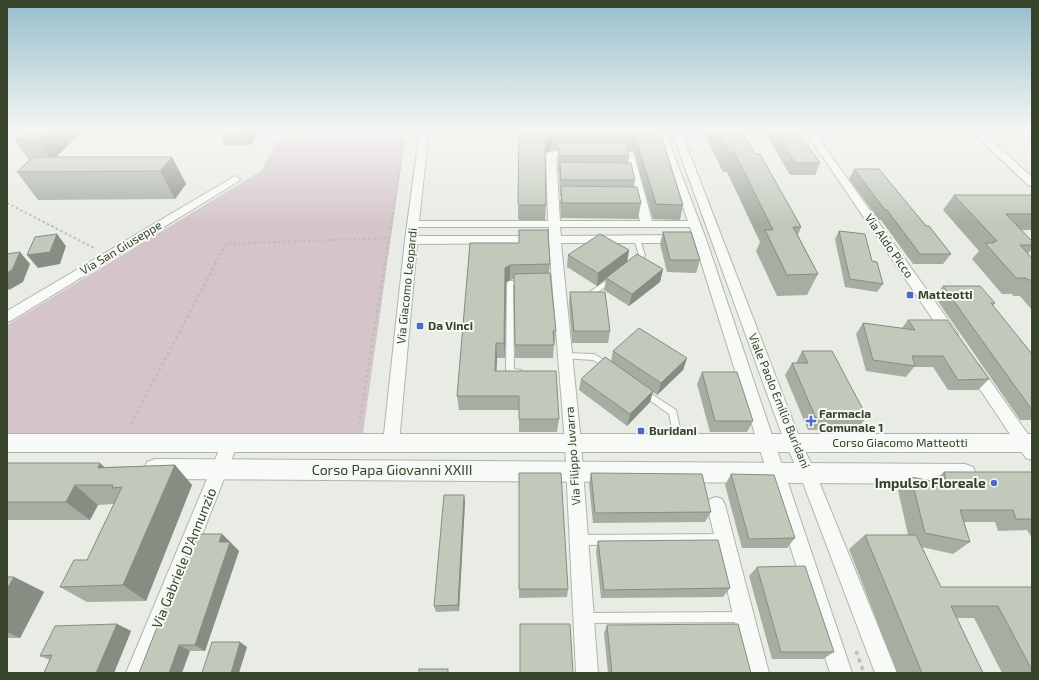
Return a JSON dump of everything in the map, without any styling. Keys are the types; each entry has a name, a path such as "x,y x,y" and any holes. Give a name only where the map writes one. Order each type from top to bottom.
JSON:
{"street":[{"name":"Via Giacomo Leopardi","path":"391,443 420,161"},
{"name":"Via Filippo Juvarra","path":"553,161 556,175 558,199 555,224 555,282 564,298 565,356 563,371 573,443 587,673"},
{"name":"Via Filippo Juvarra","path":"630,161 631,175 637,199 647,224"},
{"name":"Viale Paolo Emilio Buridani","path":"672,161 700,239 841,673"},
{"name":"Viale Paolo Emilio Buridani","path":"687,161 793,443 808,474 886,673"},
{"name":"Via Aldo Picco","path":"831,161 958,345"},
{"path":"1008,161 1032,183"},
{"name":"Via San Giuseppe","path":"7,317 235,179"},
{"path":"413,224 694,224"},
{"path":"411,240 700,239"},
{"path":"967,358 1030,446"},
{"path":"7,443 767,443"},
{"name":"Via Gabriele D'Annunzio","path":"137,673 230,443"},
{"name":"Corso Giacomo Matteotti","path":"767,443 1030,446"},
{"name":"Corso Papa Giovanni XXIII","path":"138,469 574,471 776,474"},
{"path":"776,474 986,474"},
{"path":"716,505 758,673"}],"lane":[{"path":"629,265 642,256 637,239"},
{"path":"580,298 586,298 617,275"},
{"path":"524,372 510,372 510,283 531,283"},
{"path":"565,356 594,357 612,370"},
{"path":"637,386 673,412 679,443"},
{"path":"578,540 724,539"},
{"path":"583,618 744,617"}],"path":[{"path":"352,425 360,425 401,161"},
{"path":"7,203 109,256"},
{"path":"131,424 226,244 389,238"},
{"path":"123,424 139,424"}],"shaded area":[{"path":"266,161 402,161 363,433 7,433 7,325 261,171"}],"building":[{"path":"29,161 169,161 160,171 17,172"},
{"path":"519,161 545,161 546,205 518,204"},
{"path":"642,161 669,161 683,205 656,204"},
{"path":"738,161 764,161 801,227 793,227 818,274 787,275 765,230 773,230"},
{"path":"794,161 818,161 820,163 795,163"},
{"path":"560,162 631,163 635,180 561,180"},
{"path":"854,169 879,169 926,226 929,226 951,254 920,254"},
{"path":"561,186 637,187 641,203 562,203"},
{"path":"954,195 1032,195 1032,214 1006,214 1032,241 1032,245 1020,245 1032,258 1032,280 1028,280 1026,278 1016,278 985,243 994,243 993,242 997,241"},
{"path":"519,230 548,230 550,264 510,265 505,268 504,343 496,343 495,371 556,371 559,419 519,419 519,396 457,396 470,243 519,243"},
{"path":"839,231 865,234 872,261 877,262 883,284 850,279"},
{"path":"663,232 691,232 700,260 670,260"},
{"path":"57,234 50,252 27,255 35,237"},
{"path":"600,234 629,250 598,273 568,255"},
{"path":"20,252 12,270 7,273 7,254"},
{"path":"637,254 663,269 632,294 606,278"},
{"path":"550,273 556,331 553,331 554,345 515,345 514,274"},
{"path":"943,286 980,286 995,303 991,303 1032,354 1032,410"},
{"path":"570,292 605,292 610,331 574,331"},
{"path":"908,320 947,320 989,379 958,380 943,356 912,356 915,366 873,360 863,323 915,330"},
{"path":"639,328 687,358 661,383 613,351"},
{"path":"802,351 832,351 867,417 816,418 792,363 808,363"},
{"path":"605,357 653,391 630,414 581,379"},
{"path":"702,372 737,372 753,421 715,421"},
{"path":"7,463 100,463 98,468 175,465 123,585 60,587 74,560 87,560 122,487 112,488 113,485 75,485 66,502 7,502"},
{"path":"944,472 1032,472 1032,519 1016,519 1013,510 960,510 970,542 925,533 911,477 947,484"},
{"path":"519,473 561,473 568,589 519,589"},
{"path":"591,473 702,474 711,512 595,513"},
{"path":"731,474 774,475 795,538 749,539"},
{"path":"444,495 464,495 458,605 434,606"},
{"path":"194,534 222,534 219,542 230,542 195,645 179,645 169,673 139,673"},
{"path":"865,535 916,535 941,587 1032,587 1032,670 998,606 951,606 983,673 922,673"},
{"path":"718,540 730,588 604,590 598,541"},
{"path":"805,566 834,652 781,652 757,567"},
{"path":"7,577 14,577 7,589"},
{"path":"117,624 96,673 44,673 52,655 40,656 55,626"},
{"path":"520,624 570,624 573,673 520,673"},
{"path":"738,624 751,673 612,673 607,625"},
{"path":"212,642 240,642 231,673 202,673"},
{"path":"419,669 448,669 448,673 419,673"}],"place":[{"name":"Matteotti","path":"910,295"},
{"name":"Da Vinci","path":"420,326"},
{"name":"Farmacia Comunale 1","path":"811,421"},
{"name":"Buridani","path":"641,431"},
{"name":"Impulso Floreale","path":"994,483"}]}
